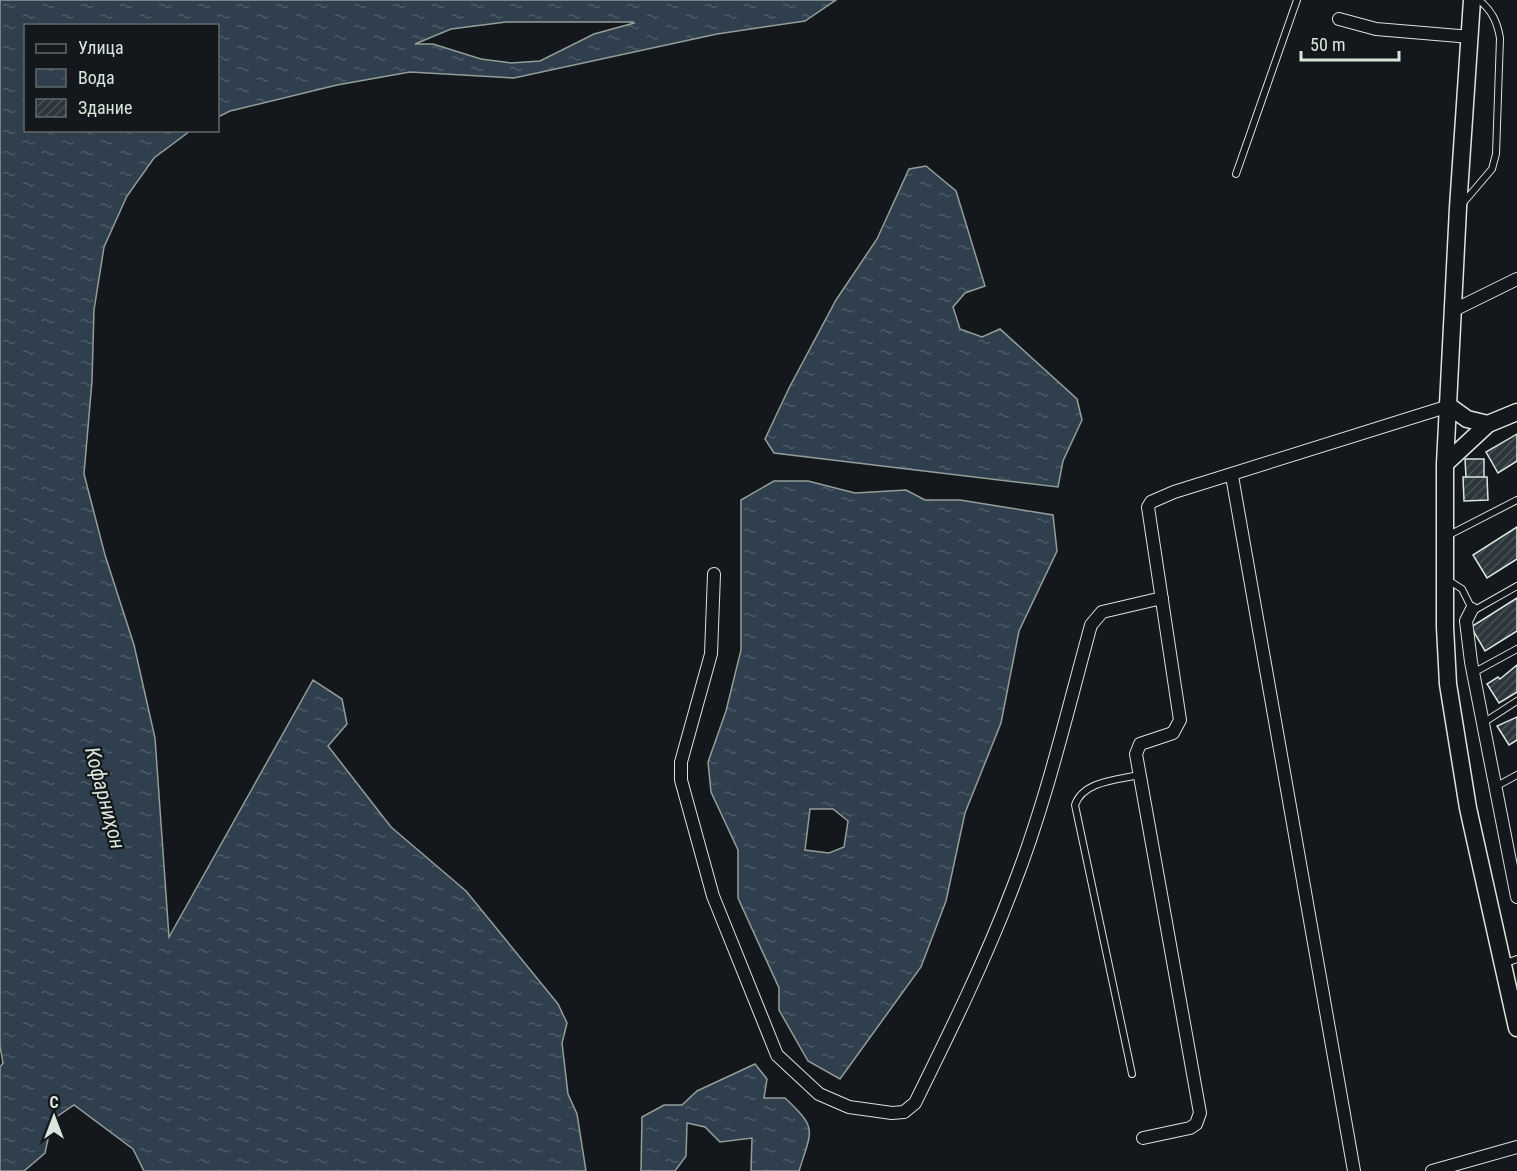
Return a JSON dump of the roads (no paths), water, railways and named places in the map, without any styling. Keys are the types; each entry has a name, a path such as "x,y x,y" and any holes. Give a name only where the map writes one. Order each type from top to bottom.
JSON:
{"main road":[{"path":"1472,0 1472,37 1458,208 1445,464 1444,579 1448,684 1468,808 1510,962 1517,1028"},
{"path":"1449,406 1467,419 1488,424"},
{"path":"1445,464 1488,424 1517,412"}],"street":[{"path":"1339,19 1376,29 1472,37"},
{"path":"1452,311 1517,279"},
{"path":"1143,1138 1190,1128 1196,1124 1200,1113 1136,754 1140,744 1173,733 1180,720 1148,514 1151,502 1174,492 1232,476 1449,406"},
{"path":"1232,476 1354,1171"},
{"path":"714,574 711,654 681,762 681,780 713,896 777,1055 819,1094 849,1107 892,1113 904,1112 915,1103 954,1024 1014,886 1051,767 1091,625 1102,612 1162,598"},
{"path":"1472,609 1466,621 1473,673 1496,787 1512,846 1517,896"},
{"path":"1432,1171 1517,1147"}],"lane":[{"path":"1236,174 1297,0"},
{"path":"1458,208 1492,169 1496,154 1500,38 1498,23 1490,9 1479,0"},
{"path":"1444,538 1517,500"},
{"path":"1444,579 1458,585 1472,609 1477,611 1517,586"},
{"path":"1473,673 1517,649"},
{"path":"1483,723 1517,701"},
{"path":"1132,1074 1075,805 1079,794 1089,787 1139,775"},
{"path":"1496,787 1517,775"}],"water":[{"name":"Кофарниҳон","path":"0,0 836,0 805,21 717,34 514,78 410,72 337,85 230,111 219,116 219,24 24,24 24,132 189,132 154,158 127,196 104,247 94,310 92,381 84,474 105,555 134,645 155,738 169,937 313,680 342,699 347,724 328,746 391,827 466,891 558,1004 567,1023 562,1043 568,1094 577,1114 586,1171 144,1171 133,1149 74,1105 52,1120 45,1153 24,1171 0,1171 0,1067 3,1063 0,1046","holes":["506,22 634,23 594,34 540,61 511,63 481,59 433,44 415,44 451,29"]},
{"path":"926,166 956,191 985,286 965,293 953,307 960,329 982,337 1000,329 1077,399 1082,420 1063,461 1058,487 774,453 765,439 789,388 836,300 877,239 909,169"},
{"path":"774,481 808,481 855,493 906,490 925,500 960,500 1053,515 1057,551 1019,631 1001,723 965,813 946,901 921,967 840,1079 808,1061 779,1010 779,988 738,898 738,850 711,792 708,762 726,711 741,650 741,500","holes":["810,809 833,809 848,821 844,847 829,853 805,850"]},
{"path":"755,1064 767,1079 764,1098 785,1098 796,1108 807,1124 809,1138 799,1171 751,1171 752,1138 720,1142 705,1127 687,1123 686,1156 675,1171 641,1171 642,1117 664,1105 682,1105 697,1091"}]}
